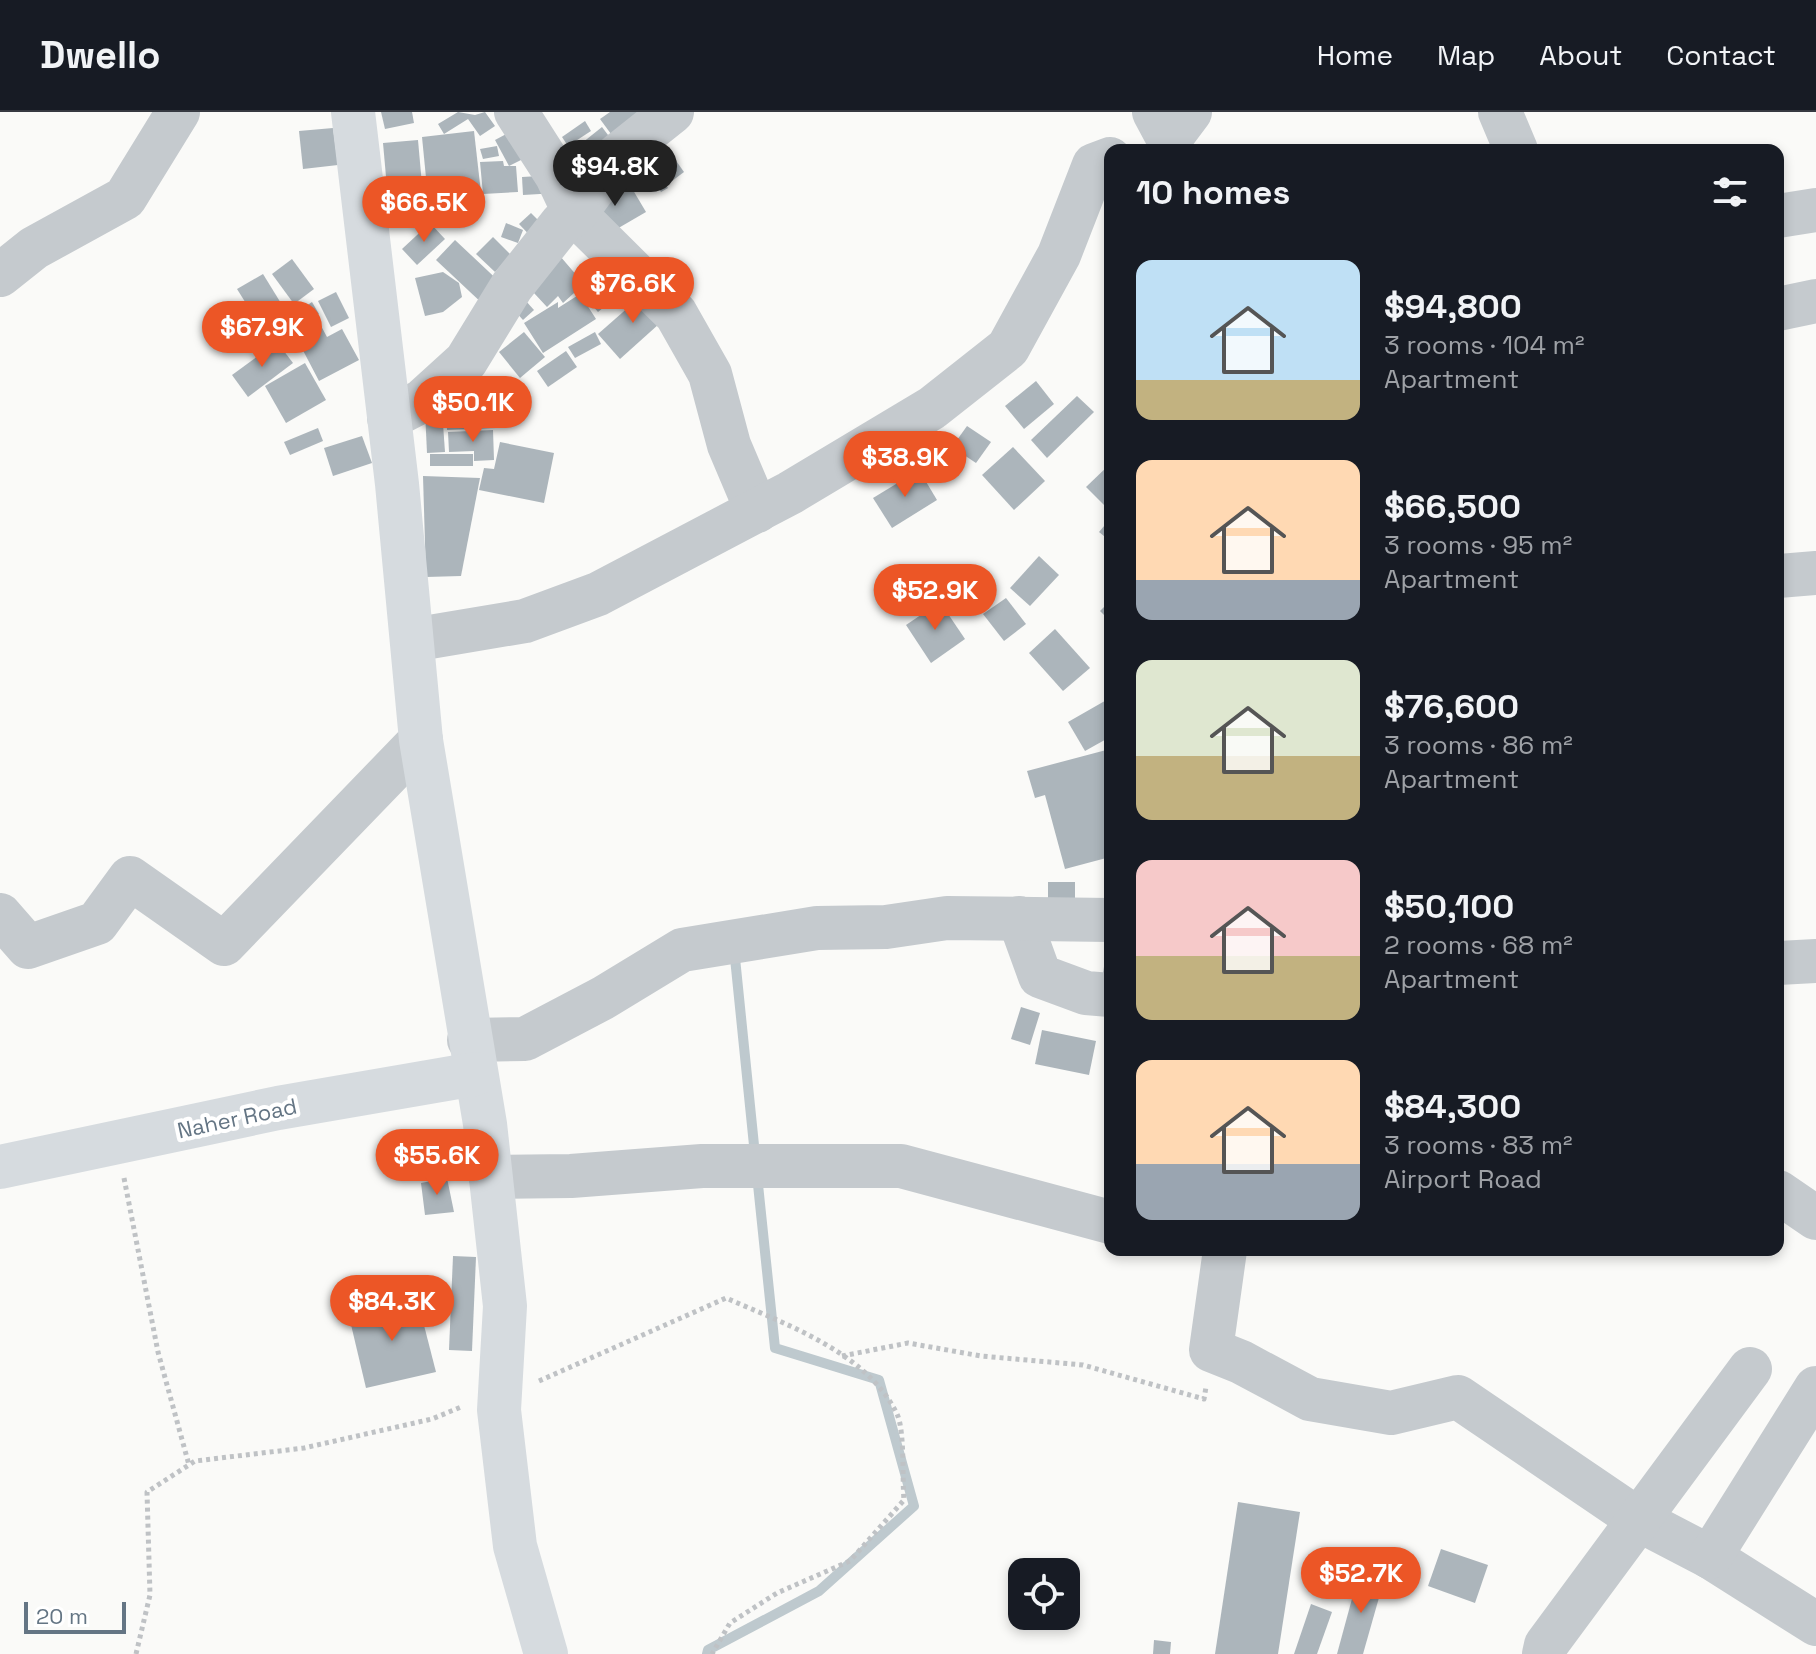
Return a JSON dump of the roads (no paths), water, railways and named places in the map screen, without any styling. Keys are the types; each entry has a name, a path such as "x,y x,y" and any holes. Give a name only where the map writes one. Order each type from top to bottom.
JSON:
{"main road":[{"path":"353,112 389,418 421,740 491,1177 505,1306 500,1390 515,1546 546,1654"},
{"name":"Naher Road","path":"0,1167 278,1108 472,1057"}],"street":[{"path":"0,275 34,248 125,198 178,112"},
{"path":"516,112 557,176 575,214 676,314 710,374 729,445 757,511"},
{"path":"389,418 422,401 466,361 512,286 562,223 575,214 618,155 672,112"},
{"path":"1500,112 1513,144"},
{"path":"412,640 525,621 598,594 757,511 932,408 1008,348 1059,255 1094,165 1104,161"},
{"path":"1784,215 1816,210"},
{"path":"1784,308 1816,301"},
{"path":"1784,576 1816,573"},
{"path":"0,915 28,947 97,923 130,878 224,944 421,740"},
{"path":"472,1057 525,1039 603,998 682,950 817,928 886,927 947,918 1104,920"},
{"path":"1019,918 1040,976 1086,993 1104,994"},
{"path":"1784,963 1816,961"},
{"path":"491,1177 571,1176 702,1166 901,1166 1104,1220"},
{"path":"1784,1196 1816,1218"},
{"path":"1213,1256 1211,1350 1241,1362 1310,1399 1391,1413 1458,1397 1639,1520 1710,1557 1816,1624"},
{"path":"1544,1654 1546,1645 1750,1369"},
{"path":"1710,1557 1816,1388"}],"waterway":[{"path":"735,958 755,1155"},
{"path":"707,1654 708,1650 819,1591 914,1506 879,1380 775,1348 757,1175"}]}
